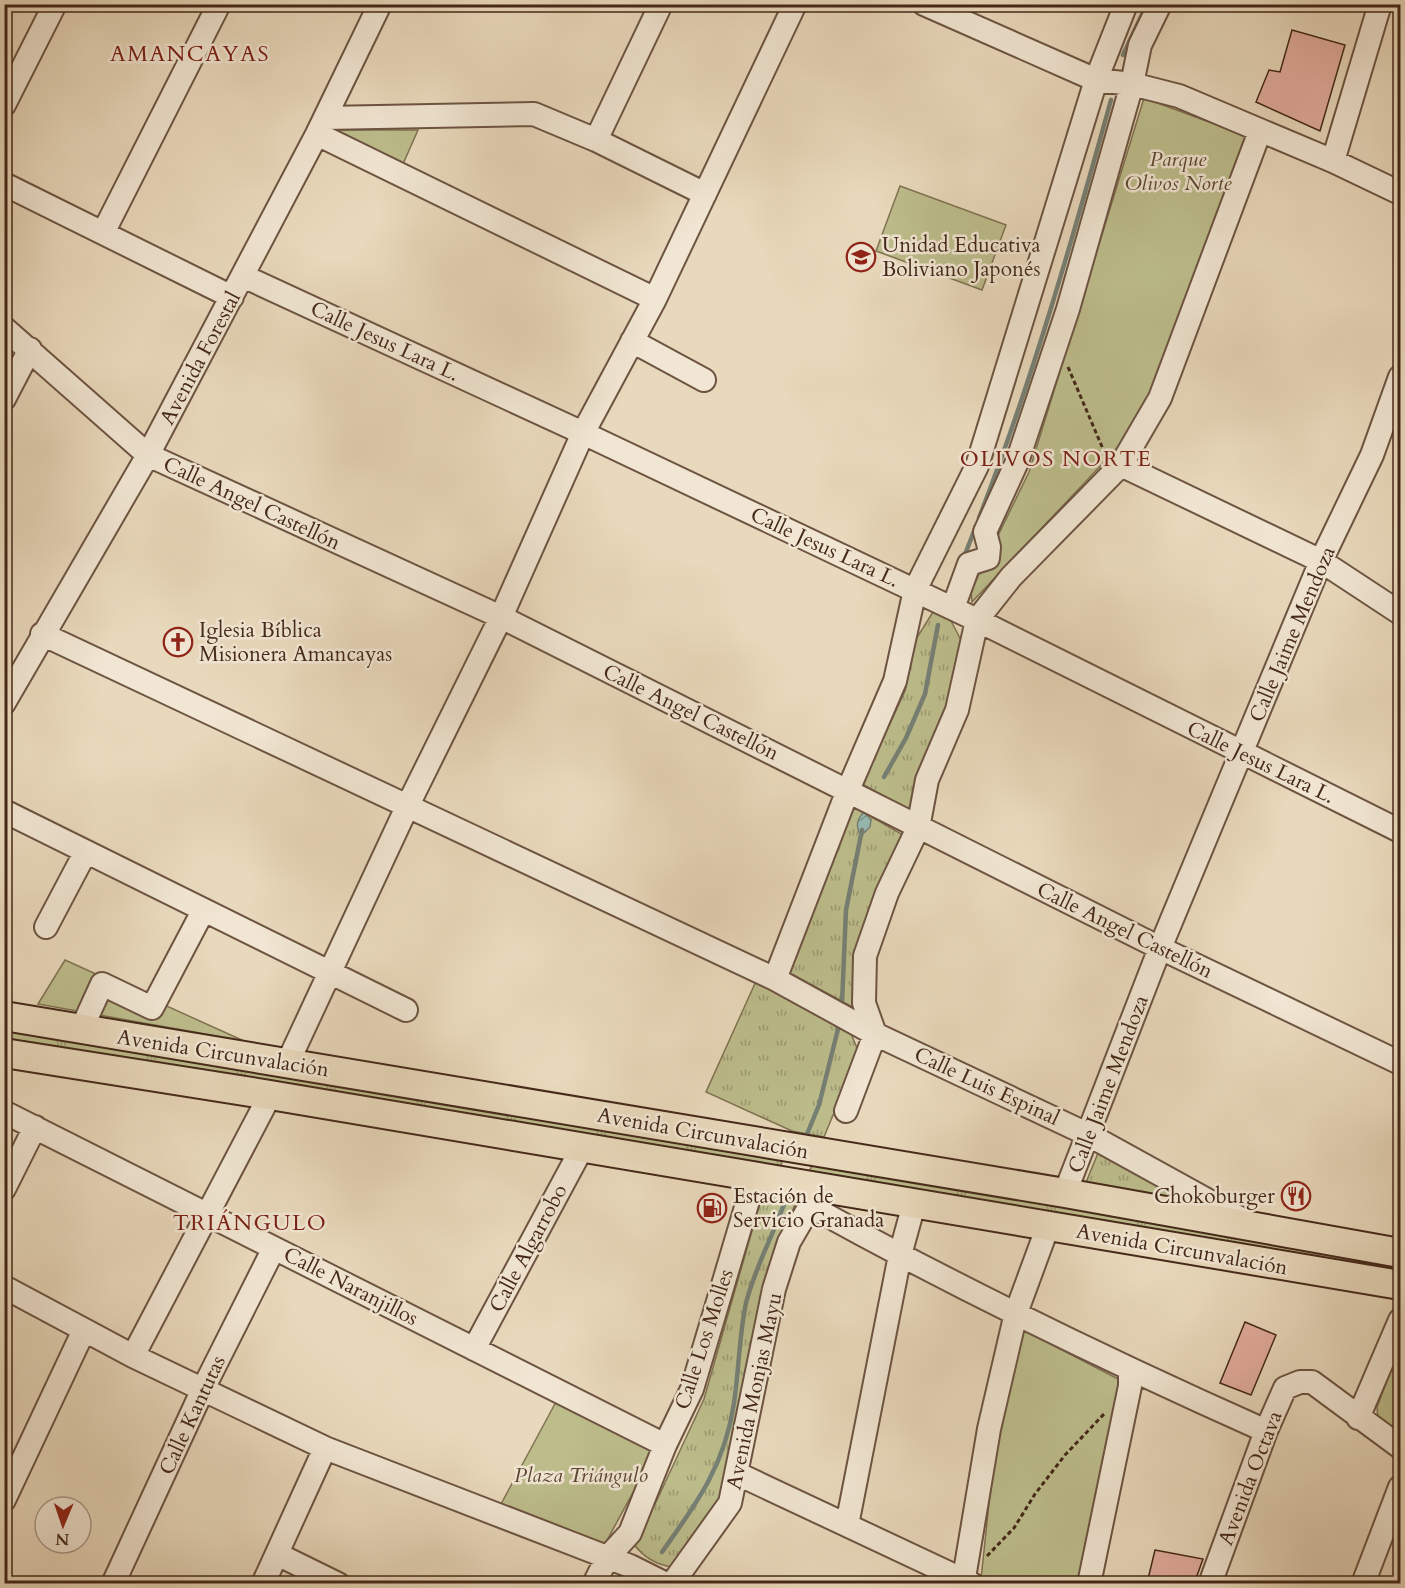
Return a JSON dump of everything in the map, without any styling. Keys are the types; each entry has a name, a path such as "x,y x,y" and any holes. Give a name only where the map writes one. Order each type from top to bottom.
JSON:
{"main road":[{"name":"Avenida Circunvalación","path":"4,1016 1065,1193 1401,1253"},
{"name":"Avenida Circunvalación","path":"4,1053 582,1148 792,1187 914,1204 1401,1285"}],"street":[{"path":"4,105 55,4"},
{"path":"103,233 219,4"},
{"name":"Avenida Forestal","path":"4,703 148,455 321,126 380,4"},
{"path":"596,140 661,4"},
{"path":"288,1062 407,807 501,617 584,433 655,299 795,4"},
{"path":"924,4 1096,80 1132,84 1179,96 1333,161 1401,194"},
{"path":"953,608 969,564 988,558 989,547 985,532 1017,462 1058,340 1132,84 1140,45 1160,4"},
{"path":"1333,161 1380,4"},
{"path":"775,979 848,790 896,681 915,590 977,466 1096,80 1123,6"},
{"path":"321,126 534,114 596,140 705,194"},
{"path":"321,126 655,299"},
{"path":"846,1111 875,1034 864,1003 865,956 887,893 918,828 927,780 957,710 977,620 1011,577 1121,465 1160,398 1260,131"},
{"path":"4,184 232,297"},
{"name":"Calle Jesus Lara L.","path":"243,276 584,433 953,608 1401,831"},
{"name":"Calle Angel Castellón","path":"4,328 148,455 501,617 1160,948 1401,1063"},
{"path":"632,341 704,380"},
{"path":"4,399 30,349"},
{"name":"Calle Jaime Mendoza","path":"1065,1193 1160,948 1321,561 1372,455 1401,377"},
{"path":"1121,465 1321,561 1401,613"},
{"name":"Calle Luis Espinal","path":"42,634 775,979 875,1034 1089,1135 1256,1227"},
{"path":"4,811 406,1010"},
{"path":"46,927 85,853"},
{"path":"81,1030 102,984 152,1008 203,911"},
{"path":"133,1356 206,1213 270,1095"},
{"name":"Calle Naranjillos","path":"4,1112 665,1445"},
{"path":"4,1189 35,1127"},
{"name":"Calle Algarrobo","path":"474,1349 582,1148"},
{"path":"792,1187 900,1255 1130,1370 1266,1431"},
{"name":"Calle Los Molles","path":"594,1584 607,1558 630,1533 665,1445 792,1187"},
{"name":"Avenida Monjas Mayu","path":"672,1584 730,1503 738,1474 774,1289 789,1242 792,1187"},
{"path":"848,1525 900,1255 914,1204"},
{"path":"738,1474 966,1582 989,1429 1016,1313 1048,1226"},
{"name":"Calle Kantutas","path":"113,1584 203,1389 274,1248"},
{"path":"4,1287 133,1356 325,1448 607,1558 666,1584"},
{"path":"1401,1320 1358,1418 1401,1447"},
{"path":"4,1500 84,1330"},
{"path":"1089,1584 1130,1386 1130,1370"},
{"name":"Avenida Octava","path":"1210,1584 1266,1431 1285,1388 1300,1382 1312,1382 1358,1418"},
{"path":"264,1583 325,1448"},
{"path":"1363,1584 1401,1487"},
{"path":"277,1554 338,1584"}],"path":[{"path":"1058,340 1103,448 1121,465"},
{"path":"966,1582 1014,1528 1035,1494 1065,1455 1106,1411"}],"green space":[{"name":"Parque Olivos Norte","path":"1144,98 1250,137 1148,400 1122,443 972,602 971,591 1029,472"},
{"path":"336,130 418,130 403,164"},
{"path":"900,186 1006,225 982,290 876,251"},
{"path":"933,612 950,619 962,642 951,704 916,778 911,811 862,784 905,691 916,639"},
{"path":"853,806 903,835 858,1010 790,973"},
{"path":"65,960 244,1041 38,1004"},
{"path":"757,979 850,1031 859,1053 824,1137 792,1131 706,1092"},
{"path":"4,1025 784,1155 779,1172 5,1043"},
{"path":"1098,1153 1211,1210 1085,1185"},
{"path":"815,1159 1400,1260 1399,1270 1342,1260 1328,1266 806,1178"},
{"path":"772,1194 798,1197 769,1270 756,1320 726,1487 673,1567 661,1564 646,1556 633,1543 657,1500 704,1399 761,1199"},
{"path":"1020,1328 1122,1381 1081,1583 990,1584 981,1579 996,1437"},
{"path":"1400,1347 1400,1434 1378,1418 1377,1407"},
{"name":"Plaza Triángulo","path":"556,1402 655,1452 605,1544 501,1504"},
{"path":"626,1572 642,1584 610,1584 613,1579"}],"water":[{"path":"864,812 871,820 870,827 861,836 858,823"}],"building":[{"path":"1292,30 1345,45 1320,131 1256,102 1269,70 1280,72"},
{"path":"1245,1322 1276,1335 1251,1395 1220,1383"},
{"path":"1155,1550 1203,1559 1194,1584 1171,1584 1148,1579"}],"waterway":[{"path":"1123,55 1147,4"},
{"path":"979,518 1034,363 1111,100"},
{"path":"964,557 976,526"},
{"path":"884,777 906,738 925,694 938,625"},
{"path":"842,1003 846,910 862,830"},
{"path":"805,1139 819,1105 838,1029"},
{"path":"662,1552 698,1500 724,1446 734,1403 746,1303 788,1193"}],"place":[{"name":"Unidad Educativa Boliviano Japonés","path":"861,257"},
{"name":"Iglesia Bíblica Misionera Amancayas","path":"178,642"},
{"name":"Chokoburger","path":"1296,1196"},
{"name":"Estación de Servicio Granada","path":"712,1208"}],"district":[{"name":"AMANCAYAS","path":"190,53"},
{"name":"OLIVOS NORTE","path":"1056,458"},
{"name":"TRIÁNGULO","path":"250,1222"}]}
